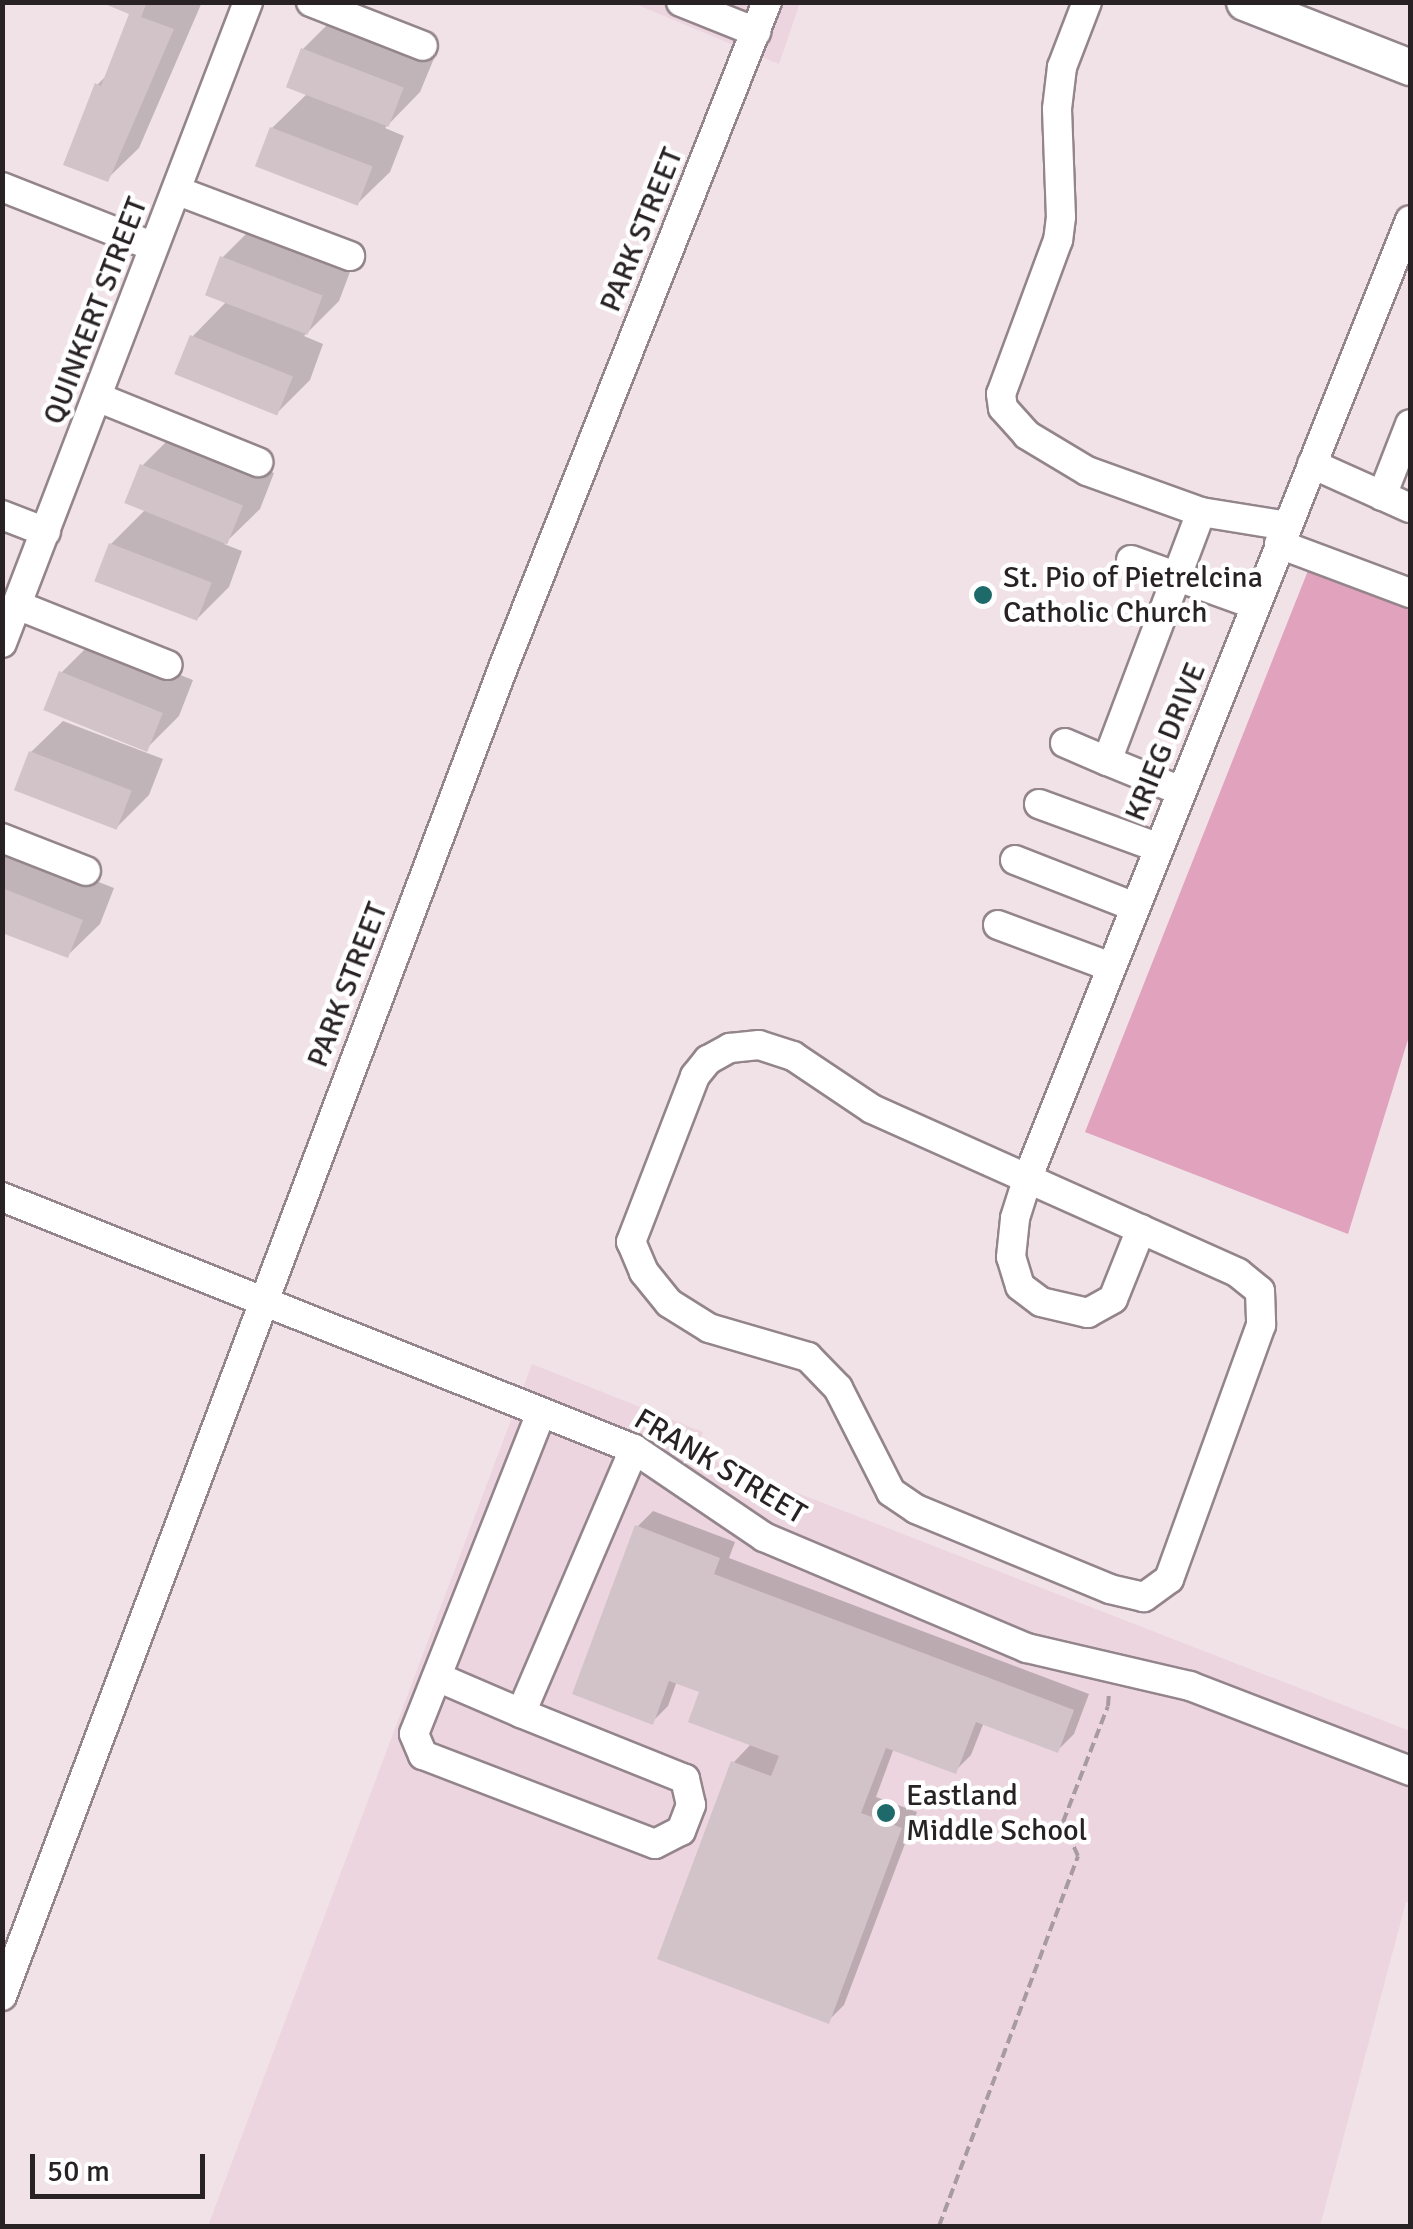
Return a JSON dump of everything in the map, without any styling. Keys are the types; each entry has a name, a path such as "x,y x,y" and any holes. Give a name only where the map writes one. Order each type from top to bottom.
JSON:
{"main road":[{"path":"1244,2 1410,67"}],"street":[{"name":"QUINKERT STREET","path":"2,643 248,2"},
{"path":"311,2 423,46"},
{"path":"681,2 756,32"},
{"name":"PARK STREET","path":"2,1996 503,668 768,2"},
{"path":"1086,2 1062,67 1057,109 1058,240 1001,394 1003,408 1027,435 1086,472 1200,512 1283,535 1410,593"},
{"path":"2,187 154,247"},
{"path":"178,191 350,256"},
{"name":"KRIEG DRIVE","path":"1141,1229 1112,1299 1088,1313 1041,1302 1020,1286 1011,1258 1015,1218 1028,1177 1410,220"},
{"path":"97,398 258,462"},
{"path":"1382,496 1410,424"},
{"path":"1312,464 1410,508"},
{"path":"1107,761 1200,512"},
{"path":"2,516 46,532"},
{"path":"1131,560 1256,605"},
{"path":"17,605 168,665"},
{"path":"1064,744 1181,791"},
{"path":"1039,804 1159,848"},
{"path":"2,838 86,870"},
{"path":"1015,860 1135,907"},
{"path":"998,925 1111,967"},
{"path":"759,1046 792,1056 872,1110 1141,1229 1238,1273 1260,1291 1261,1325 1169,1578 1144,1597 1110,1589 916,1510 890,1492 838,1388 808,1357 709,1328 668,1303 644,1272 632,1242 695,1076 708,1060 730,1048 759,1046"},
{"name":"FRANK STREET","path":"2,1197 634,1449 764,1537 1026,1648 1190,1686 1410,1771"},
{"path":"436,1677 685,1779 691,1805 681,1831 654,1844 423,1755 414,1734 436,1677 541,1413"},
{"path":"521,1713 634,1449"}],"path":[{"path":"939,2226 1078,1856 1063,1822 1108,1706 1110,1668"}],"shaded area":[{"path":"633,3 800,3 779,64"},
{"path":"1315,553 1410,588 1410,1033 1348,1234 1085,1132"},
{"name":"Eastland Middle School","path":"532,1364 703,1432 697,1454 1410,1731 1410,1903 1406,1902 1320,2226 208,2226"}],"building":[{"path":"100,2 147,2 141,17 174,29 108,182 63,165 95,83 101,86 129,14"},
{"path":"301,48 404,87 389,127 286,87"},
{"path":"270,127 373,166 358,206 255,166"},
{"path":"220,256 323,295 308,335 205,295"},
{"path":"190,335 293,377 277,416 174,374"},
{"path":"140,464 243,506 227,545 124,503"},
{"path":"109,543 212,582 197,621 94,581"},
{"path":"59,671 163,713 147,752 43,710"},
{"path":"29,751 132,790 117,830 14,790"},
{"path":"2,888 83,920 68,958 2,933"},
{"path":"635,1525 720,1558 714,1574 1074,1710 1058,1753 976,1722 956,1774 886,1748 861,1813 902,1828 829,2024 657,1959 731,1761 771,1776 779,1756 688,1722 699,1692 669,1681 653,1725 572,1694"}],"place":[{"name":"St. Pio of Pietrelcina Catholic Church","path":"983,595"},
{"name":"Eastland Middle School","path":"886,1813"}]}
